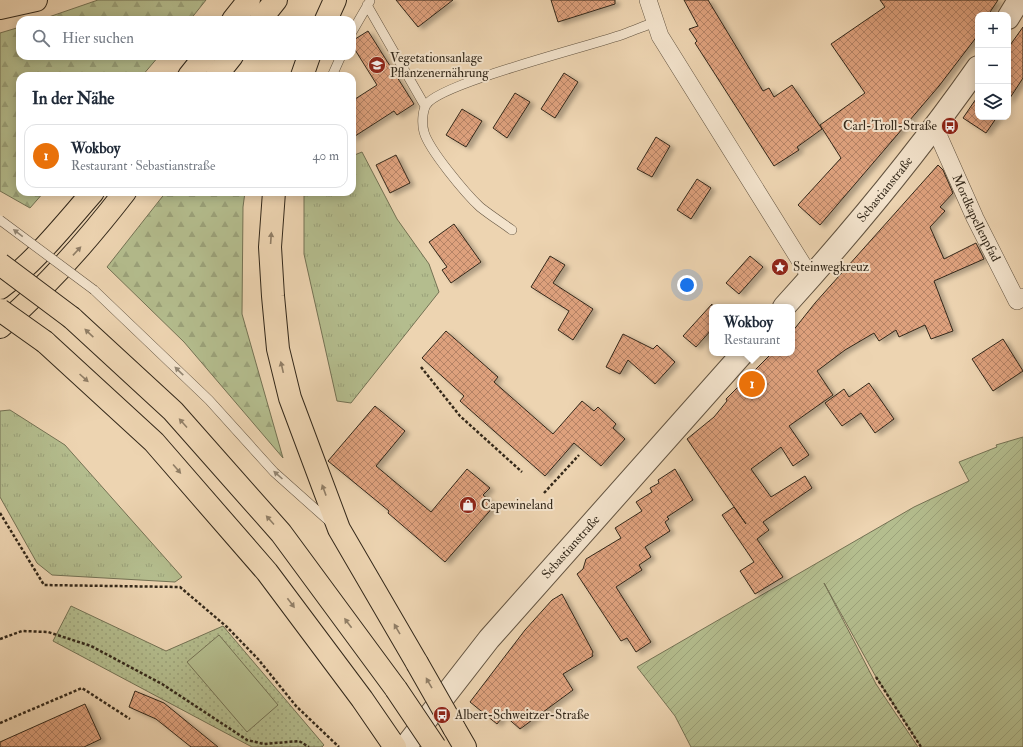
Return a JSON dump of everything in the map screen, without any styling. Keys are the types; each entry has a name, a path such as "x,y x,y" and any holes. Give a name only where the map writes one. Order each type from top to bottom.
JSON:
{"highway":[{"path":"0,8 36,0"},
{"path":"236,16 249,0"},
{"path":"263,16 276,0"},
{"path":"328,16 335,0"},
{"path":"192,72 202,60"},
{"path":"219,72 229,60"},
{"path":"303,72 308,60"},
{"path":"0,288 10,280 65,225 90,196"},
{"path":"0,327 30,301 85,242 122,196"},
{"path":"274,196 270,247 272,296 278,349 290,398 339,529 465,747"},
{"path":"0,264 72,318 173,411 282,533 396,689 435,747"},
{"path":"0,310 45,342 154,442 267,572 374,716 395,747"}],"street":[{"path":"648,0 660,36 811,278"},
{"path":"1011,13 1019,0"},
{"name":"Sebastianstraße","path":"787,304 811,278 935,128 975,71"},
{"name":"Mordkapellenpfad","path":"935,128 975,218 1017,301 1023,297"},
{"name":"Sebastianstraße","path":"405,747 489,639 739,356"}],"lane":[{"path":"369,3 425,106"},
{"path":"356,25 369,3"},
{"path":"512,230 484,210 471,197 429,143 424,132 422,121 425,106 434,98 480,78 624,34 655,22"},
{"path":"334,72 339,60"},
{"path":"0,220 94,290 208,400 274,472 339,529"}],"path":[{"path":"421,367 460,416 522,472"},
{"path":"544,493 578,455"},
{"path":"0,513 44,585 180,587 227,626 258,659 296,706 340,747"},
{"path":"0,639 22,630 48,632 91,646 162,684 247,740 264,744 299,741 309,747"},
{"path":"876,677 921,747"},
{"path":"0,723 82,688 130,719"}],"green space":[{"path":"98,0 206,0 193,16 52,16"},
{"path":"16,28 16,60 156,60 145,72 16,72 16,196 40,196 30,208 0,191 0,33"},
{"path":"362,152 397,219 429,264 439,292 351,403 337,401 304,254 304,196 356,196 356,154"},
{"path":"163,196 244,196 243,207 242,314 283,458 184,342 107,267"},
{"path":"10,410 65,445 182,577 175,582 52,575 37,563 0,497 0,411"},
{"path":"1023,437 1023,747 921,747 876,677 824,583 876,684 918,747 691,747 675,716 637,667 914,507 969,481 959,462 997,447 996,445"},
{"path":"71,606 166,651 223,626 324,745 322,747 252,747 53,641"},
{"path":"219,635 278,705 247,732 187,662"}],"building":[{"path":"396,0 453,0 418,27"},
{"path":"551,0 615,0 615,4 558,22"},
{"path":"684,0 708,0 763,91 769,88 774,97 792,85 822,129 797,147 799,150 774,166 695,43 697,41 689,29 698,26"},
{"path":"880,0 998,0 990,12 975,12 975,39 939,86 820,225 798,205 841,158 820,125 865,93 831,44 885,7"},
{"path":"1023,27 1023,78 1011,96 1011,48 1011,44"},
{"name":"Vegetationsanlage Pflanzenernährung","path":"368,31 414,104 397,115 394,111 356,135 356,98 377,85 356,51 356,38"},
{"path":"564,73 578,82 555,118 541,109"},
{"path":"515,93 530,102 507,138 493,128"},
{"path":"975,100 975,120 995,120 986,133 963,118"},
{"path":"462,109 482,121 466,147 446,135"},
{"path":"656,137 670,146 652,177 637,169"},
{"path":"396,155 410,183 390,193 376,165"},
{"path":"938,165 943,170 953,193 940,207 945,211 930,227 944,259 976,243 984,259 934,281 953,331 931,339 925,325 899,337 896,330 879,341 874,333 845,350 817,371 833,395 789,426 809,455 793,466 781,447 751,469 771,497 805,476 812,488 763,522 769,530 757,539 783,577 755,594 740,571 754,562 722,515 734,507 746,524 687,439 714,417 727,401 726,399 769,356 795,356 795,328 815,303"},
{"path":"697,179 711,188 691,219 677,210"},
{"path":"454,224 481,262 451,283 442,270 447,267 429,242"},
{"path":"550,256 565,265 553,283 593,309 573,340 558,330 569,311 531,287"},
{"path":"750,256 763,267 739,294 726,283"},
{"path":"709,307 709,332 696,347 683,336"},
{"path":"446,331 498,377 494,382 553,434 582,401 594,411 598,407 616,424 613,428 625,439 601,466 574,443 545,476 460,401 464,396 422,358"},
{"path":"623,334 653,349 657,345 675,362 655,384 628,360 620,374 606,367"},
{"path":"1003,339 1023,371 993,391 972,359"},
{"path":"869,383 894,419 875,433 861,413 842,426 825,403 844,389 849,397"},
{"path":"375,406 405,431 376,466 431,512 467,469 490,488 483,495 495,505 445,562 388,513 389,511 328,461"},
{"path":"675,469 693,500 667,517 669,519 665,522 670,531 645,547 651,557 639,565 642,570 616,587 651,642 636,652 627,638 621,641 577,574 583,569 586,559 621,538 615,528 642,511 636,502 652,492 650,488 659,483 658,480"},
{"path":"562,594 593,652 593,656 563,674 573,690 520,729 504,715 497,724 470,702 525,630 552,600"},
{"path":"135,691 164,703 218,747 191,747 156,719 129,707"},
{"path":"85,704 101,739 84,747 0,747 0,742"}],"place":[{"name":"Vegetationsanlage Pflanzenernährung","path":"377,65"},
{"name":"Carl-Troll-Straße","path":"950,126"},
{"name":"Steinwegkreuz","path":"780,267"},
{"name":"Wokboy","path":"752,384"},
{"name":"Capewineland","path":"468,505"},
{"name":"Albert-Schweitzer-Straße","path":"442,715"}]}
